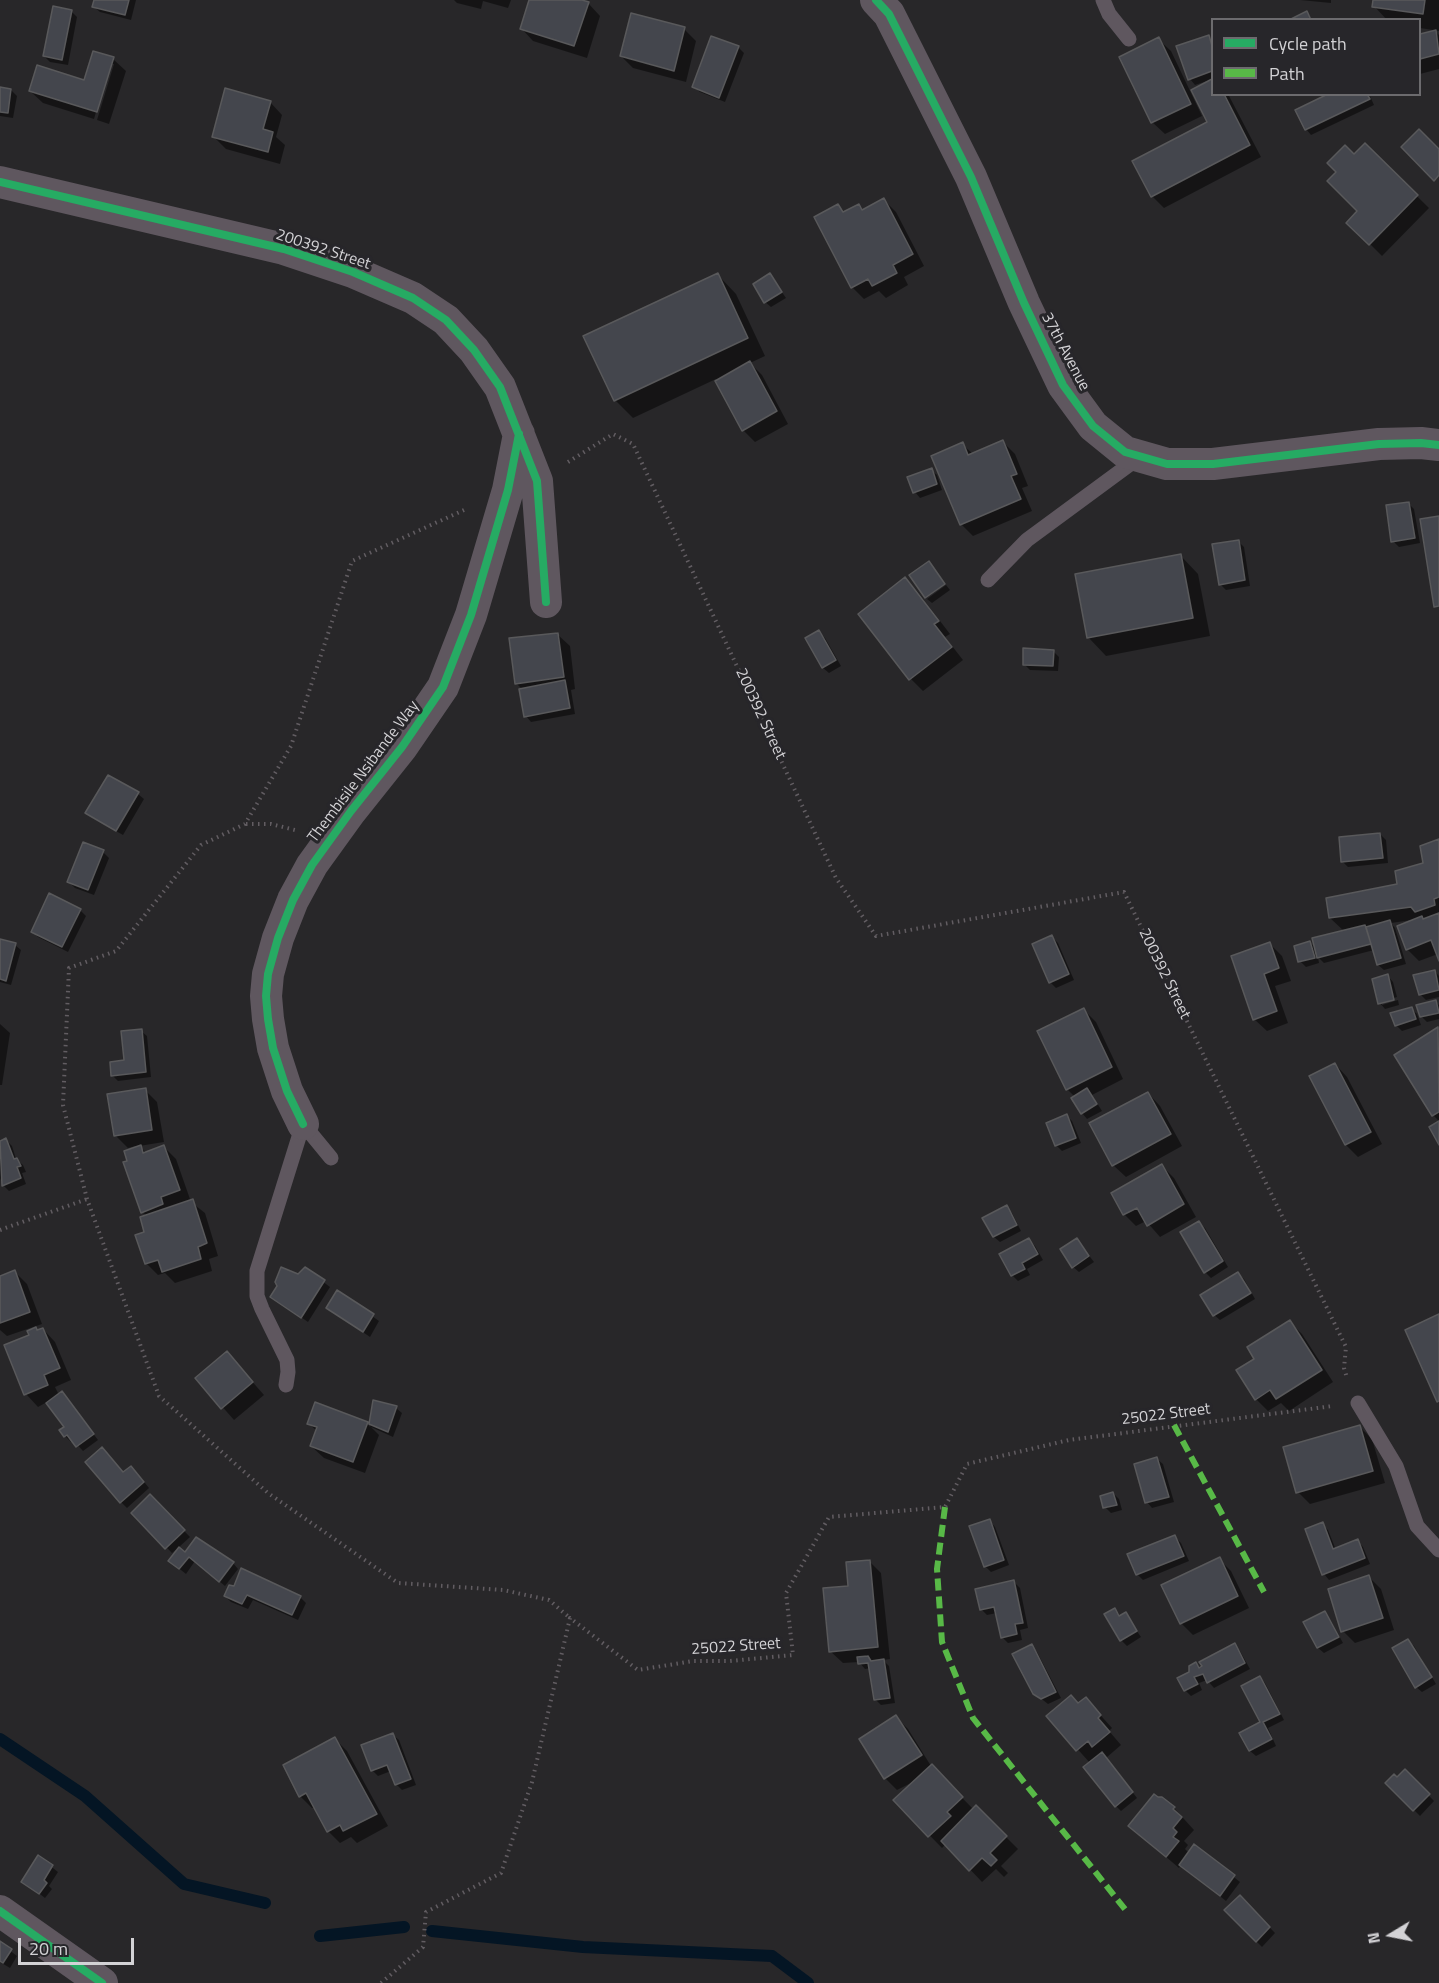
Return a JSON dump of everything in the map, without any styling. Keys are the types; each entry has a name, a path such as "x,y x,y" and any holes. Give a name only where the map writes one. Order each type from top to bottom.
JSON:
{"street":[{"name":"37th Avenue","path":"876,0 888,14 971,177 1024,303 1063,385 1093,426 1125,452 1167,464 1213,464 1379,444 1421,442 1439,445"},
{"name":"200392 Street","path":"0,182 284,249 353,272 413,298 446,320 474,350 500,387 537,481"},
{"name":"Thembisile Nsibande Way","path":"303,1124 287,1091 273,1048 266,996 268,974 278,938 293,900 312,865 402,747 443,687 471,615 508,490 519,434"},
{"path":"537,481 546,602"},
{"path":"0,1911 102,1983"}],"lane":[{"path":"1103,0 1109,14 1129,39"},
{"path":"988,580 1033,535 1141,456"},
{"path":"303,1124 331,1158"},
{"path":"286,1385 287,1360 262,1309 257,1296 256,1284 257,1271 303,1124"},
{"path":"1358,1403 1396,1466 1417,1526 1439,1550"}],"path":[{"path":"245,824 271,824 329,841"},
{"path":"0,1230 87,1199"}],"building":[{"path":"94,0 129,0 125,15 92,7"},
{"path":"529,0 589,2 574,46 520,29"},
{"path":"1373,0 1425,0 1423,14 1372,7"},
{"path":"53,6 72,10 62,60 43,56"},
{"path":"1307,11 1310,18 1293,18"},
{"path":"631,13 685,27 674,71 620,56"},
{"path":"1436,30 1439,54 1421,59 1421,34"},
{"path":"1209,35 1211,71 1188,80 1176,46"},
{"path":"711,36 739,46 719,98 692,87"},
{"path":"1159,37 1191,104 1151,123 1119,57"},
{"path":"93,51 114,57 97,112 29,91 37,65 84,80"},
{"path":"1211,80 1211,96 1225,96 1250,145 1151,197 1132,161 1207,122 1191,90"},
{"path":"0,87 11,89 8,113 0,112"},
{"path":"225,88 271,101 263,129 273,132 268,152 212,137"},
{"path":"1324,96 1368,96 1370,99 1305,130 1295,110"},
{"path":"1419,129 1439,149 1439,175 1434,181 1401,147"},
{"path":"1365,143 1418,195 1369,245 1346,223 1357,211 1327,181 1336,172 1327,163 1345,145 1354,154"},
{"path":"884,198 913,254 893,265 897,273 872,286 868,279 851,288 814,217 838,204 843,212 859,204 862,210"},
{"path":"718,273 748,338 614,401 583,336"},
{"path":"770,273 782,292 764,303 753,284"},
{"path":"750,361 777,411 742,431 715,381"},
{"path":"1003,440 1017,474 1011,476 1021,499 960,525 931,456 963,442 968,455"},
{"path":"932,468 937,484 913,493 907,477"},
{"path":"1409,502 1415,538 1391,542 1386,505"},
{"path":"1439,516 1439,606 1434,607 1420,519"},
{"path":"1239,540 1245,580 1219,585 1212,544"},
{"path":"1181,554 1193,618 1087,638 1075,574"},
{"path":"929,561 945,584 925,598 909,575"},
{"path":"905,577 939,621 934,624 952,647 909,680 858,614"},
{"path":"819,630 836,660 822,668 805,638"},
{"path":"558,633 564,677 515,684 509,638"},
{"path":"1023,648 1054,650 1053,666 1023,665"},
{"path":"565,680 570,708 524,717 519,689"},
{"path":"108,775 139,792 116,831 85,813"},
{"path":"1380,833 1383,858 1341,862 1339,837"},
{"path":"1439,839 1439,897 1434,899 1435,905 1415,912 1411,907 1329,918 1326,898 1397,884 1395,871 1423,863 1420,846"},
{"path":"83,842 104,850 88,890 67,882"},
{"path":"49,893 81,909 62,947 31,932"},
{"path":"1439,913 1439,961 1431,940 1406,950 1397,926 1422,916 1423,919"},
{"path":"1390,920 1401,958 1377,965 1366,927"},
{"path":"1365,925 1371,944 1317,958 1312,938"},
{"path":"1052,935 1069,974 1049,983 1032,944"},
{"path":"0,939 16,943 6,981 0,979"},
{"path":"1310,941 1315,958 1298,962 1294,946"},
{"path":"1270,942 1279,968 1264,974 1277,1011 1253,1020 1231,956"},
{"path":"1435,970 1439,990 1419,995 1413,975"},
{"path":"1388,974 1394,1000 1378,1004 1372,979"},
{"path":"1436,1000 1439,1013 1420,1017 1416,1005"},
{"path":"1412,1007 1416,1019 1395,1026 1390,1013"},
{"path":"1084,1008 1112,1067 1066,1090 1037,1031"},
{"path":"1438,1027 1439,1112 1432,1116 1394,1055"},
{"path":"142,1029 146,1072 111,1076 110,1062 124,1060 121,1031"},
{"path":"1335,1063 1371,1132 1345,1145 1309,1076"},
{"path":"146,1088 152,1130 114,1136 107,1094"},
{"path":"1087,1088 1097,1104 1081,1114 1071,1098"},
{"path":"1148,1092 1171,1134 1112,1166 1089,1123"},
{"path":"1067,1114 1076,1138 1055,1146 1046,1123"},
{"path":"1439,1121 1439,1145 1429,1127"},
{"path":"6,1138 14,1159 17,1158 21,1166 17,1167 21,1178 2,1186 0,1141"},
{"path":"141,1145 143,1153 164,1145 180,1190 161,1197 163,1204 141,1213 123,1162 127,1161 124,1151"},
{"path":"1162,1164 1184,1204 1147,1226 1137,1208 1123,1215 1111,1193"},
{"path":"193,1199 207,1243 198,1247 201,1259 162,1272 158,1260 145,1264 135,1235 144,1232 140,1217"},
{"path":"1007,1205 1017,1225 993,1237 982,1218"},
{"path":"1199,1221 1223,1261 1204,1273 1180,1232"},
{"path":"1029,1238 1038,1254 1022,1263 1025,1269 1011,1276 999,1254"},
{"path":"1077,1238 1089,1256 1072,1268 1060,1249"},
{"path":"281,1267 298,1274 305,1267 325,1280 301,1318 270,1297 277,1286 275,1282"},
{"path":"15,1270 30,1312 0,1323 0,1276"},
{"path":"1238,1272 1251,1293 1213,1316 1200,1295"},
{"path":"337,1290 374,1314 363,1332 326,1308"},
{"path":"1439,1314 1439,1401 1437,1402 1405,1330"},
{"path":"1290,1320 1322,1370 1276,1399 1270,1390 1255,1400 1236,1370 1254,1359 1247,1347"},
{"path":"36,1327 37,1330 43,1328 60,1368 44,1375 48,1385 24,1395 4,1345 29,1335 27,1331"},
{"path":"227,1351 253,1382 221,1409 195,1378"},
{"path":"62,1391 94,1434 76,1447 67,1435 64,1437 59,1430 64,1427 46,1403"},
{"path":"373,1400 397,1406 388,1432 369,1424"},
{"path":"315,1402 368,1422 353,1462 310,1446 317,1427 307,1424"},
{"path":"1360,1425 1373,1471 1296,1493 1283,1447"},
{"path":"102,1447 123,1472 131,1466 144,1482 120,1503 85,1462"},
{"path":"1157,1457 1169,1497 1145,1503 1134,1464"},
{"path":"1113,1492 1117,1505 1103,1508 1100,1496"},
{"path":"150,1494 185,1530 165,1549 131,1513"},
{"path":"990,1519 1004,1560 984,1567 969,1526"},
{"path":"1323,1522 1333,1549 1358,1539 1365,1558 1322,1575 1305,1529"},
{"path":"1175,1535 1184,1556 1136,1575 1127,1554"},
{"path":"196,1537 234,1562 219,1582 189,1557 179,1569 168,1561 179,1547 185,1552"},
{"path":"1220,1557 1238,1596 1180,1624 1161,1585"},
{"path":"870,1560 878,1647 829,1652 823,1588 848,1586 846,1562"},
{"path":"241,1568 301,1596 292,1615 247,1595 242,1604 224,1596 229,1585 234,1586"},
{"path":"1369,1575 1383,1618 1341,1632 1328,1589"},
{"path":"1014,1580 1023,1623 1015,1624 1017,1634 1001,1638 994,1607 980,1610 975,1589"},
{"path":"1115,1608 1119,1616 1126,1612 1137,1631 1120,1641 1104,1614"},
{"path":"1325,1611 1339,1637 1317,1648 1303,1622"},
{"path":"1408,1639 1432,1677 1415,1688 1392,1648"},
{"path":"1235,1643 1245,1663 1207,1683 1203,1674 1194,1677 1198,1684 1184,1691 1177,1678 1189,1672 1189,1666 1196,1662 1199,1668 1202,1666 1199,1662"},
{"path":"1032,1644 1056,1692 1041,1699 1033,1694 1012,1654"},
{"path":"868,1656 871,1661 884,1659 890,1698 874,1700 868,1663 858,1664 857,1657"},
{"path":"1260,1676 1280,1714 1263,1722 1272,1739 1249,1751 1239,1733 1260,1722 1241,1686"},
{"path":"1071,1695 1078,1703 1086,1697 1101,1715 1098,1718 1110,1732 1092,1747 1088,1741 1076,1751 1046,1716"},
{"path":"896,1715 922,1755 884,1779 859,1739"},
{"path":"393,1733 411,1779 395,1785 387,1765 371,1771 361,1745"},
{"path":"335,1737 377,1814 343,1831 340,1825 327,1832 306,1793 299,1797 283,1765"},
{"path":"1102,1752 1133,1792 1115,1807 1083,1767"},
{"path":"932,1764 963,1797 947,1812 951,1816 928,1837 893,1800"},
{"path":"1405,1769 1430,1794 1413,1811 1385,1783 1394,1774 1397,1777"},
{"path":"1154,1794 1175,1807 1173,1809 1182,1817 1173,1828 1177,1832 1173,1837 1179,1841 1166,1857 1128,1826"},
{"path":"976,1805 1007,1836 990,1853 997,1860 991,1866 982,1858 969,1871 941,1841"},
{"path":"1194,1844 1235,1875 1220,1896 1179,1865"},
{"path":"38,1855 53,1865 44,1880 47,1883 39,1894 21,1882"},
{"path":"1240,1895 1270,1927 1256,1942 1224,1910"},
{"path":"0,1941 12,1949 3,1963 0,1961"}],"waterway":[{"path":"0,1739 85,1796 184,1884 265,1903"},
{"path":"320,1936 404,1927"},
{"path":"432,1931 583,1947 772,1956 808,1983"}],"marked path":[{"path":"1174,1425 1264,1592"},
{"path":"945,1507 937,1569 942,1642 973,1718 1128,1913"}],"cycle path":[{"path":"876,0 889,14 971,177 1024,303 1063,385 1093,426 1125,452 1167,464 1213,464 1379,444 1439,445"},
{"path":"0,182 284,249 353,272 413,298 446,320 474,350 500,387 537,481 546,602"},
{"path":"303,1124 287,1091 273,1048 268,1019 266,996 268,974 278,938 293,900 312,865 402,747 443,687 471,615 508,490 519,434"},
{"path":"0,1911 102,1983"}]}
